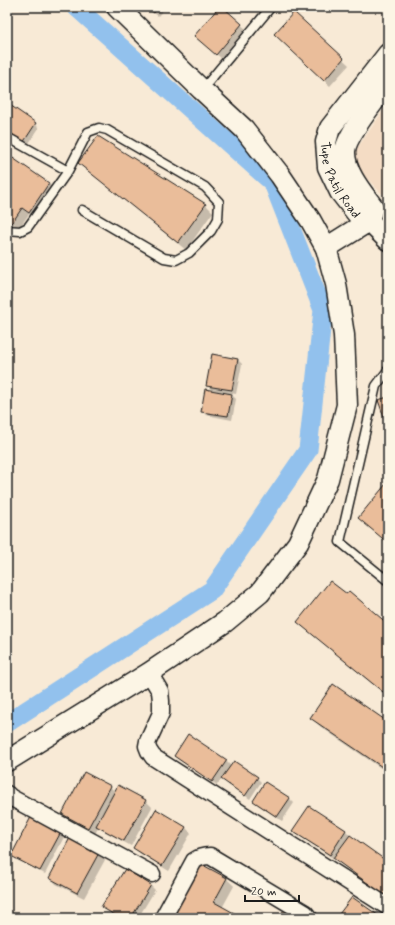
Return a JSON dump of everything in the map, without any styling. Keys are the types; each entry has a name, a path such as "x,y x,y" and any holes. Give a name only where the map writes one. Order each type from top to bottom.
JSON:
{"street":[{"path":"7,761 148,673 225,622 260,593 298,543 328,479 347,405 344,335 336,284 326,248 311,221 280,175 244,129 117,7"},
{"name":"Tupe Patil Road","path":"388,54 375,99 350,137 336,153 348,165 354,182 373,207 369,221 388,240"},
{"path":"326,248 369,221"},
{"path":"148,673 160,691 162,700 161,713 147,746 153,757 388,907"},
{"path":"8,797 152,874"},
{"path":"163,918 194,861 202,856 210,856 305,913 309,918"}],"lane":[{"path":"202,90 270,7"},
{"path":"7,230 20,231 28,227 68,171 88,132 99,128 106,130 205,187 219,202 218,219 211,231 189,253 176,260 164,258 82,210"},
{"path":"7,137 68,171"},
{"path":"388,370 376,386 340,542 388,581"}],"shaded area":[{"path":"388,104 388,200 349,160"}],"building":[{"path":"146,7 158,7 154,13"},
{"path":"219,7 223,7 242,24 216,55 194,36"},
{"path":"294,12 344,58 324,81 274,34"},
{"path":"7,103 36,123 23,143 7,132"},
{"path":"98,136 206,204 178,243 78,163"},
{"path":"7,154 49,183 29,213 22,208 12,223 7,220"},
{"path":"212,354 238,359 232,390 206,386"},
{"path":"205,389 232,394 228,416 201,412"},
{"path":"388,397 388,429 378,400"},
{"path":"386,484 388,485 388,543 358,518"},
{"path":"330,581 347,594 349,591 388,624 388,686 383,692 297,622"},
{"path":"333,684 388,722 388,771 310,718"},
{"path":"188,734 227,760 212,782 174,756"},
{"path":"234,761 258,777 245,796 221,779"},
{"path":"84,772 111,786 88,828 62,814"},
{"path":"265,782 290,798 277,817 253,801"},
{"path":"118,785 146,800 124,841 96,826"},
{"path":"309,806 346,830 330,855 292,831"},
{"path":"156,809 186,827 162,866 133,848"},
{"path":"31,817 61,832 40,871 11,856"},
{"path":"350,835 388,862 388,898 333,858"},
{"path":"71,836 100,851 77,893 49,878"},
{"path":"201,864 227,878 214,902 243,918 172,918"},
{"path":"125,869 151,885 131,918 120,918 101,907"},
{"path":"352,897 382,918 336,918"},
{"path":"285,908 303,918 279,918"}],"waterway":[{"path":"7,723 212,590 308,450 323,310 273,183 76,7"}]}
